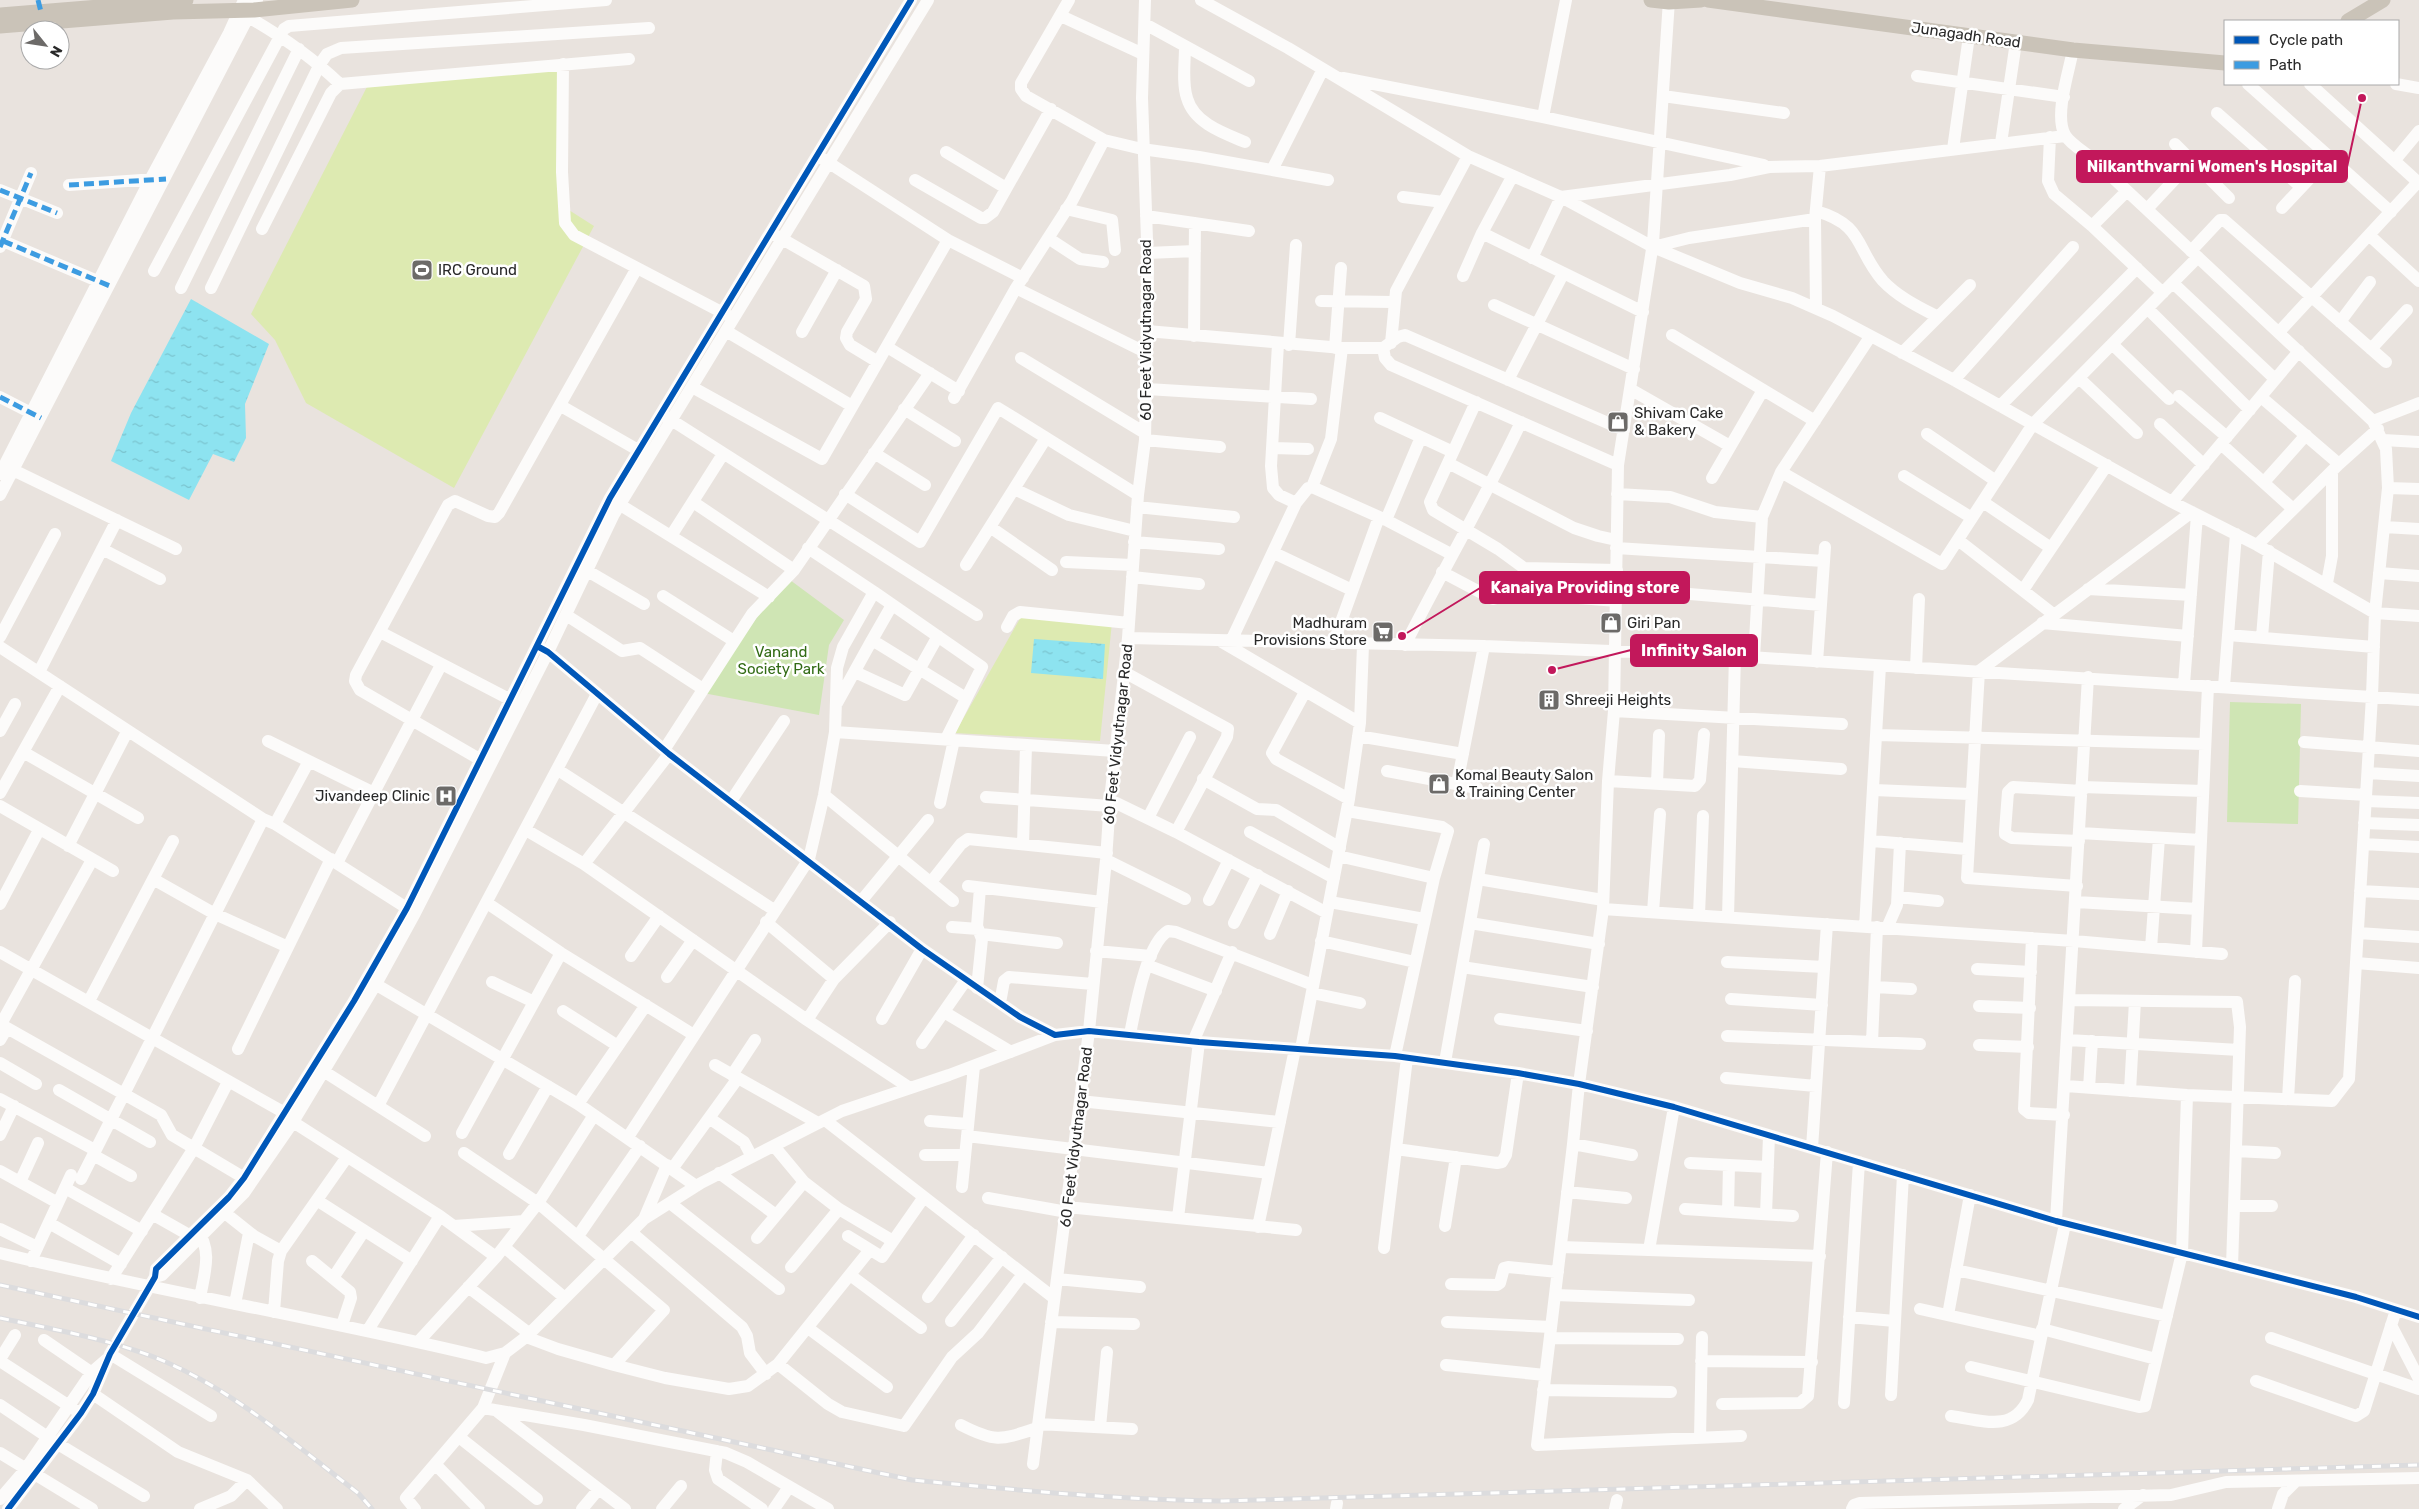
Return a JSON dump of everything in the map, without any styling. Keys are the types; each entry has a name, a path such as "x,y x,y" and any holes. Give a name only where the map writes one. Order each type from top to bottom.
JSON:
{"main road":[{"path":"0,15 39,6 186,0"},
{"path":"0,26 249,8 276,3 352,0"},
{"path":"1652,0 1701,0"},
{"name":"Junagadh Road","path":"1708,0 2073,50 2224,63"},
{"path":"2350,20 2383,0"}],"street":[{"path":"439,0 439,14"},
{"path":"154,271 280,35 289,26 606,0"},
{"path":"666,417 692,387 726,331 728,316 749,267 911,0"},
{"path":"196,1233 225,1212 291,1118 411,910 615,502 728,316 761,274 928,0"},
{"path":"1069,0 1021,83 1021,89 1026,96 1104,140 1142,149 1328,180"},
{"name":"60 Feet Vidyutnagar Road","path":"1033,1464 1090,1031 1115,751 1128,638 1137,501 1145,436 1147,253 1142,149 1145,0"},
{"path":"1201,0 1328,72 1468,156 1561,197 1653,248 1740,283 1816,308 1954,380 2172,502 2269,551 2375,613 2419,616"},
{"path":"1543,118 1566,0"},
{"path":"1669,1 1653,248 1618,466 1614,710 1608,780 1603,905 1588,1031 1578,1084 1573,1144 1537,1445 1741,1436"},
{"path":"249,8 280,35 320,64 340,84"},
{"path":"0,474 36,415 104,284 166,179 249,8"},
{"path":"104,284 150,180 249,8"},
{"path":"1061,16 1144,54"},
{"path":"1145,24 1249,81"},
{"path":"211,288 320,64 328,54 341,48 649,28"},
{"path":"1953,149 1969,36"},
{"path":"2001,144 2016,42"},
{"path":"1185,47 1186,95 1190,104 1213,128 1245,142"},
{"path":"181,288 299,49"},
{"path":"2073,50 2060,121 2065,136 2147,209 2279,332 2378,430 2419,442"},
{"path":"262,229 331,93 340,84 629,59"},
{"path":"564,64 562,172 565,223 574,235 728,316"},
{"path":"1328,72 1769,167"},
{"path":"1272,170 1328,72"},
{"path":"1917,76 2064,97"},
{"path":"2249,85 2391,212"},
{"path":"2279,332 2419,183 2311,85"},
{"path":"2399,85 2419,88"},
{"path":"1663,96 1784,113"},
{"path":"915,180 981,218 985,218 993,212 1050,109"},
{"path":"2217,114 2300,187"},
{"path":"2395,160 2419,131"},
{"path":"1561,197 1730,175 1769,167 1820,166 2065,136"},
{"path":"2050,137 2050,188 2163,293"},
{"path":"887,347 930,373 957,394 1020,283 1066,209 1104,140"},
{"path":"2175,144 2229,198"},
{"path":"946,152 1006,188"},
{"path":"817,155 948,240 1020,283 1147,354"},
{"path":"1468,156 1396,291 1385,358 1391,365 1618,466"},
{"path":"2282,208 2330,157"},
{"path":"2147,209 2192,161"},
{"path":"1816,308 1816,215 1820,166"},
{"path":"31,173 1,244 104,284"},
{"path":"1463,276 1482,233 1512,177"},
{"path":"69,185 166,179"},
{"path":"0,190 57,213"},
{"path":"2092,226 2127,191"},
{"path":"1403,197 1444,202"},
{"path":"1532,258 1561,197"},
{"path":"1066,209 1112,220 1116,250"},
{"path":"1653,248 1690,238 1816,215 1833,216 1848,225 1883,281 1906,300 1938,317"},
{"path":"1146,216 1248,231"},
{"path":"1781,472 1942,564 2033,424 2173,283 2195,254 2214,224 2220,220 2224,220 2386,362"},
{"path":"1194,336 1195,224"},
{"path":"770,232 862,284 866,290 866,299 847,332 847,342 878,362"},
{"path":"1482,233 1643,312"},
{"path":"2369,236 2419,281"},
{"path":"1048,238 1080,259 1104,262"},
{"path":"692,387 822,459 948,240"},
{"path":"1296,245 1275,397 1272,488 1280,496 1296,503"},
{"path":"1954,380 2073,247"},
{"path":"1147,253 1195,251"},
{"path":"749,267 761,274"},
{"path":"481,760 360,690 356,685 356,675 448,506 455,501 488,516 497,516 638,268"},
{"path":"1226,641 1274,553 1296,503 1304,491 1312,487 1331,439 1338,348 1338,301 1341,268"},
{"path":"2000,406 2136,268"},
{"path":"802,332 837,270"},
{"path":"1508,380 1563,274"},
{"path":"2340,322 2370,282"},
{"path":"2173,283 2275,379"},
{"path":"1902,353 1970,284"},
{"path":"1321,301 1393,302"},
{"path":"1494,306 1634,369"},
{"path":"2148,308 2250,410"},
{"path":"2371,349 2407,310"},
{"path":"726,331 852,406"},
{"path":"1147,331 1338,348 1387,345 1402,336 1409,336 1624,430"},
{"path":"1672,335 1815,421"},
{"path":"1754,658 1762,517 1781,472 1870,337"},
{"path":"2112,344 2224,440 2293,509"},
{"path":"2172,502 2299,351"},
{"path":"1022,358 1145,436 1220,446"},
{"path":"584,864 624,813 667,752 703,689 752,614 794,570 930,373"},
{"path":"2079,378 2137,433"},
{"path":"1147,389 1311,399"},
{"path":"1630,389 1730,446"},
{"path":"1712,478 1763,390"},
{"path":"0,397 36,415"},
{"path":"2261,397 2306,436 2335,468 2332,556 2327,584"},
{"path":"1476,402 1430,502 1430,506 1524,568 1617,570"},
{"path":"2257,545 2335,468 2378,430 2419,403"},
{"path":"561,406 644,453"},
{"path":"845,494 920,542 998,408 1046,438 1137,501 1234,517"},
{"path":"904,409 955,441"},
{"path":"0,496 36,415"},
{"path":"666,417 827,521 977,614"},
{"path":"1380,418 1421,437 1491,485 1574,528 1616,544 1824,561"},
{"path":"1405,645 1451,554 1491,485 1521,422"},
{"path":"2160,424 2204,464"},
{"path":"2066,1086 2187,1095 2332,1101 2349,1080 2368,773 2375,613 2388,488 2378,430"},
{"path":"1927,434 1996,481"},
{"path":"2264,482 2306,436"},
{"path":"1333,644 1352,590 1421,437"},
{"path":"966,565 1046,438"},
{"path":"1273,448 1308,449"},
{"path":"874,453 925,485"},
{"path":"671,536 723,454"},
{"path":"2023,590 2106,465"},
{"path":"13,470 176,549"},
{"path":"1904,476 1972,518"},
{"path":"1312,487 1383,518 1451,554"},
{"path":"2388,488 2419,489"},
{"path":"1014,489 1069,515 1135,536 1219,549"},
{"path":"1617,494 1670,497 1715,512 1762,517"},
{"path":"615,502 769,597"},
{"path":"693,502 794,570"},
{"path":"1983,502 2051,548"},
{"path":"2077,886 1970,879 1966,875 1978,671 2042,622 2195,513"},
{"path":"2184,684 2195,513"},
{"path":"40,672 117,520"},
{"path":"990,527 1052,570"},
{"path":"2384,527 2419,529"},
{"path":"0,637 54,534"},
{"path":"2224,686 2236,534"},
{"path":"1958,540 2053,614"},
{"path":"1817,662 1825,547"},
{"path":"808,548 982,667 966,698 950,740 940,802"},
{"path":"102,549 160,579"},
{"path":"2262,638 2269,551"},
{"path":"1274,553 1352,590"},
{"path":"1066,562 1132,571 1199,584"},
{"path":"581,567 644,604"},
{"path":"456,822 481,760 511,700 542,649 566,615 581,567"},
{"path":"1442,572 1493,599 1514,593 1757,600 1821,605"},
{"path":"2380,573 2419,576"},
{"path":"2088,589 2191,595"},
{"path":"628,1137 766,922 809,859 836,732 837,668 844,646 874,592"},
{"path":"663,596 734,642"},
{"path":"1916,668 1919,599"},
{"path":"836,705 892,605"},
{"path":"1006,627 1013,616 1020,612 1129,623"},
{"path":"566,615 622,651 640,648 703,689"},
{"path":"2042,622 2188,636"},
{"path":"380,632 511,700"},
{"path":"2228,635 2374,647"},
{"path":"855,672 905,695 938,636"},
{"path":"1128,638 1363,645 1484,646 1735,656 2088,677 2419,700"},
{"path":"872,640 966,698"},
{"path":"1226,641 1304,692 1360,723"},
{"path":"1258,1227 1280,1122 1312,989 1348,805 1360,723 1363,645"},
{"path":"1458,784 1484,646"},
{"path":"0,647 127,732 411,910"},
{"path":"542,649 667,752 809,859 922,948 977,988 1055,1035"},
{"path":"1728,917 1735,656"},
{"path":"238,1049 288,947 334,861 374,793 441,665"},
{"path":"1872,1042 1877,927 1872,841 1880,666"},
{"path":"1124,672 1227,727 1228,735 1176,832"},
{"path":"1950,1416 2004,1422 2012,1419 2025,1407 2032,1382 2050,1292 2060,1222 2088,677"},
{"path":"0,793 5,771 23,752 60,686"},
{"path":"2196,952 2208,686"},
{"path":"1304,692 1273,749 1273,756 1348,805 1446,829 1448,835 1434,878 1415,962 1401,1057 1396,1149 1384,1248"},
{"path":"378,1106 597,694"},
{"path":"1,725 14,704"},
{"path":"1614,710 1842,724"},
{"path":"731,801 784,721"},
{"path":"68,846 127,732"},
{"path":"836,732 1115,751"},
{"path":"1608,780 1698,784 1704,734"},
{"path":"1877,735 2205,744"},
{"path":"1358,736 1463,754"},
{"path":"1657,783 1659,736"},
{"path":"1148,818 1190,737"},
{"path":"268,741 374,793"},
{"path":"2304,742 2419,751"},
{"path":"1023,844 1026,746"},
{"path":"23,752 138,818"},
{"path":"31,1260 65,1188 76,1177 94,1152 215,914 269,822 309,761"},
{"path":"1732,762 1842,769"},
{"path":"558,770 774,910"},
{"path":"1387,771 1477,788"},
{"path":"2368,773 2419,776"},
{"path":"1203,779 1257,809 1276,810 1339,852 1434,878"},
{"path":"2201,840 2079,837 2012,838 2005,834 2005,831 2008,792 2013,787 2203,791"},
{"path":"1874,790 1970,794"},
{"path":"2300,791 2419,803"},
{"path":"824,795 953,901"},
{"path":"986,797 1110,803 1148,818 1288,891 1328,908 1424,920"},
{"path":"0,806 113,871"},
{"path":"1653,912 1660,814"},
{"path":"1699,915 1703,816"},
{"path":"862,900 928,820"},
{"path":"2364,823 2419,825"},
{"path":"0,904 39,830"},
{"path":"526,830 584,864 807,1020 910,1088"},
{"path":"1250,832 1334,878"},
{"path":"2151,948 2159,838"},
{"path":"930,882 965,840 1023,844 1107,857 1185,899"},
{"path":"89,1001 173,841"},
{"path":"1872,841 1967,849"},
{"path":"1877,927 1897,909 1900,843"},
{"path":"1444,1062 1484,844"},
{"path":"2363,844 2419,847"},
{"path":"0,1040 2,1025 92,860"},
{"path":"1209,900 1229,860"},
{"path":"1234,923 1258,875"},
{"path":"153,879 215,914 288,947"},
{"path":"1478,879 1603,905 1653,912 2074,941 2222,954"},
{"path":"977,988 979,932 974,887 1102,902"},
{"path":"1270,934 1288,891"},
{"path":"2360,891 2419,894"},
{"path":"1898,897 1938,901"},
{"path":"2076,902 2198,909"},
{"path":"487,903 561,952 694,1035"},
{"path":"631,956 659,916"},
{"path":"766,922 834,979"},
{"path":"807,1020 834,979 890,922"},
{"path":"1470,923 1599,944"},
{"path":"1812,1148 1827,924"},
{"path":"952,927 1057,943"},
{"path":"1130,1034 1140,986 1149,961 1161,936 1168,931 1232,952 1312,989 1360,1003"},
{"path":"2358,933 2419,937"},
{"path":"2032,938 2026,1112 2064,1115"},
{"path":"667,977 693,940"},
{"path":"1321,941 1415,962"},
{"path":"882,1019 922,948"},
{"path":"1096,951 1149,961 1216,992"},
{"path":"0,952 153,1037 291,1118 347,1157 454,1226 500,1252 565,1298"},
{"path":"462,1133 561,952"},
{"path":"1178,1218 1186,1163 1196,1042 1232,952"},
{"path":"1727,962 1824,967"},
{"path":"2356,963 2419,968"},
{"path":"1462,968 1593,987"},
{"path":"1977,969 2031,972"},
{"path":"1000,1003 1004,981 1008,977 1093,984"},
{"path":"922,1043 966,980"},
{"path":"2288,1099 2296,981"},
{"path":"371,982 578,1104 696,1186"},
{"path":"492,982 534,1002"},
{"path":"1875,987 1911,989"},
{"path":"1731,999 1822,1005"},
{"path":"2070,1000 2237,1002 2240,1027 2232,1266"},
{"path":"2130,1091 2135,1000"},
{"path":"578,1104 646,1005"},
{"path":"1979,1006 2030,1008"},
{"path":"563,1011 618,1046"},
{"path":"944,1012 1011,1052"},
{"path":"1500,1019 1588,1031"},
{"path":"2,1025 161,1115 172,1135 248,1180"},
{"path":"0,1253 111,1279 152,1282 200,1298 368,1330 486,1358 506,1353 528,1335 644,1220 719,1173 842,1111 974,1066 1055,1035 1090,1031 1196,1042 1401,1057 1518,1073 1578,1084 1674,1108 2060,1222 2356,1297 2419,1317"},
{"path":"1726,1036 1920,1044"},
{"path":"644,1220 669,1167 709,1118 735,1077 755,1040"},
{"path":"2068,1040 2239,1050"},
{"path":"2090,1088 2092,1041"},
{"path":"1979,1045 2028,1047"},
{"path":"0,1063 36,1084"},
{"path":"715,1066 822,1121 974,1235 1054,1298"},
{"path":"962,1187 974,1066"},
{"path":"319,1069 425,1136"},
{"path":"1396,1149 1497,1163 1505,1158 1518,1073"},
{"path":"1726,1078 1816,1086"},
{"path":"111,1279 194,1148 228,1082"},
{"path":"509,1154 548,1086"},
{"path":"59,1090 150,1142"},
{"path":"1971,1367 2142,1408 2147,1403 2182,1253 2187,1095"},
{"path":"0,1098 94,1152 131,1176"},
{"path":"1080,1100 1280,1122"},
{"path":"1,1128 14,1106"},
{"path":"1649,1250 1674,1108"},
{"path":"418,1342 500,1252 538,1203 594,1115"},
{"path":"709,1118 744,1142 752,1157"},
{"path":"930,1121 968,1130 1074,1149 1269,1174"},
{"path":"1766,1214 1770,1136"},
{"path":"20,1182 38,1143"},
{"path":"1573,1144 1632,1155"},
{"path":"578,1236 640,1146"},
{"path":"774,1146 804,1182 838,1209 894,1242"},
{"path":"2236,1151 2275,1153"},
{"path":"1722,1404 1803,1402 1808,1396 1827,1152"},
{"path":"464,1154 538,1203 664,1310 614,1365"},
{"path":"925,1155 965,1155"},
{"path":"274,1312 278,1261 281,1251 318,1201 347,1157"},
{"path":"1445,1226 1456,1157"},
{"path":"1844,1404 1859,1162"},
{"path":"1690,1163 1768,1167"},
{"path":"1728,1212 1729,1165"},
{"path":"0,1171 58,1203"},
{"path":"719,1173 776,1215"},
{"path":"1891,1395 1903,1175"},
{"path":"8,1509 30,1472 53,1440 70,1406 110,1356 152,1282 162,1275 196,1233 229,1197 248,1180"},
{"path":"757,1238 804,1182"},
{"path":"65,1188 142,1231"},
{"path":"1567,1192 1626,1198"},
{"path":"1948,1315 1970,1195"},
{"path":"848,1236 882,1257 924,1197"},
{"path":"988,1198 1067,1210 1178,1218 1296,1230"},
{"path":"318,1201 412,1261"},
{"path":"670,1203 779,1289"},
{"path":"2234,1206 2272,1206"},
{"path":"791,1267 838,1209"},
{"path":"1684,1209 1793,1216"},
{"path":"225,1212 249,1232 281,1251"},
{"path":"152,1214 196,1233 207,1256 200,1298"},
{"path":"368,1330 440,1216"},
{"path":"454,1226 524,1221"},
{"path":"48,1223 121,1264"},
{"path":"0,1229 37,1247"},
{"path":"333,1278 364,1231"},
{"path":"235,1304 249,1232"},
{"path":"631,1232 742,1327 746,1332 750,1353 766,1374"},
{"path":"928,1297 974,1235"},
{"path":"1561,1246 1820,1256"},
{"path":"468,1287 528,1335 558,1349 664,1378 734,1390 748,1386 778,1364 869,1250"},
{"path":"951,1321 1002,1257"},
{"path":"312,1261 348,1289 350,1295 342,1325"},
{"path":"1450,1284 1497,1285 1500,1283 1504,1268 1508,1267 1558,1272"},
{"path":"1956,1270 2167,1316"},
{"path":"778,1364 828,1404 842,1412 904,1426 952,1357 978,1333 1024,1274"},
{"path":"850,1275 921,1328"},
{"path":"1057,1279 1140,1287"},
{"path":"1555,1295 1689,1300"},
{"path":"1920,1309 2042,1333 2156,1359"},
{"path":"2256,1381 2356,1416 2364,1411 2396,1310"},
{"path":"1849,1317 1895,1321"},
{"path":"1051,1322 1134,1324"},
{"path":"1447,1322 1550,1332 1678,1339"},
{"path":"2391,1325 2419,1379"},
{"path":"808,1328 887,1387"},
{"path":"15,1335 0,1360 81,1413"},
{"path":"1700,1438 1702,1337"},
{"path":"2271,1338 2419,1389"},
{"path":"44,1340 96,1375"},
{"path":"1100,1427 1107,1352"},
{"path":"415,1509 406,1498 483,1408 506,1353"},
{"path":"110,1356 211,1416"},
{"path":"1701,1361 1812,1362"},
{"path":"1446,1366 1545,1375"},
{"path":"53,1440 81,1413 93,1394 96,1375"},
{"path":"1543,1390 1671,1392"},
{"path":"93,1394 178,1452 247,1480 276,1509"},
{"path":"0,1404 53,1440 144,1496"},
{"path":"483,1408 717,1451 746,1462 824,1508"},
{"path":"496,1410 624,1509"},
{"path":"961,1425 994,1439 1008,1438 1038,1426 1132,1429"},
{"path":"459,1437 537,1499"},
{"path":"717,1451 715,1470 718,1479 762,1509"},
{"path":"0,1453 92,1509"},
{"path":"435,1464 479,1509"},
{"path":"0,1499 30,1472"},
{"path":"1852,1509 1854,1505 1860,1502 2008,1504 2143,1495 2171,1495 2226,1482 2419,1478"},
{"path":"208,1508 234,1493 247,1480"},
{"path":"2278,1509 2283,1494 2295,1482"},
{"path":"662,1509 681,1486"},
{"path":"774,1509 789,1486"},
{"path":"582,1509 598,1490"},
{"path":"2124,1509 2143,1495"}],"green space":[{"name":"IRC Ground","path":"560,63 561,205 594,226 454,488 306,403 275,340 251,314 372,77"},
{"name":"Vanand Society Park","path":"786,577 844,620 829,645 819,715 703,693"},
{"path":"1022,615 1112,622 1100,741 955,733"},
{"path":"2230,702 2301,704 2298,824 2227,822"}],"water":[{"path":"191,299 269,344 245,404 246,438 234,462 213,454 189,500 111,461 131,413"},
{"path":"1034,639 1105,644 1103,679 1031,673"}],"railway":[{"path":"0,1285 912,1480 1068,1494 1145,1499 1223,1501 2419,1465"},
{"path":"0,1318 116,1344 182,1369 235,1400 285,1436 358,1493 372,1509"}],"marked path":[{"path":"38,0 41,12"},
{"path":"0,247 31,173"},
{"path":"69,185 166,179"},
{"path":"0,190 57,213"},
{"path":"3,241 110,286"},
{"path":"0,397 41,418"}],"cycle path":[{"path":"8,1509 81,1413 93,1394 110,1354 155,1277 156,1269 229,1197 244,1178 354,1001 407,908 610,498 911,0"},
{"path":"537,646 548,652 669,754 922,949 1020,1017 1055,1035 1089,1031 1199,1042 1395,1056 1518,1073 1579,1084 1674,1107 2056,1221 2356,1297 2419,1317"}],"place":[{"name":"Nilkanthvarni Women's Hospital","path":"2362,98"},
{"name":"IRC Ground","path":"422,270"},
{"name":"Shivam Cake & Bakery","path":"1618,422"},
{"name":"Giri Pan","path":"1611,623"},
{"name":"Madhuram Provisions Store","path":"1383,632"},
{"name":"Kanaiya Providing store","path":"1402,636"},
{"name":"Infinity Salon","path":"1552,670"},
{"name":"Shreeji Heights","path":"1549,700"},
{"name":"Komal Beauty Salon & Training Center","path":"1439,784"},
{"name":"Jivandeep Clinic","path":"446,796"}]}
